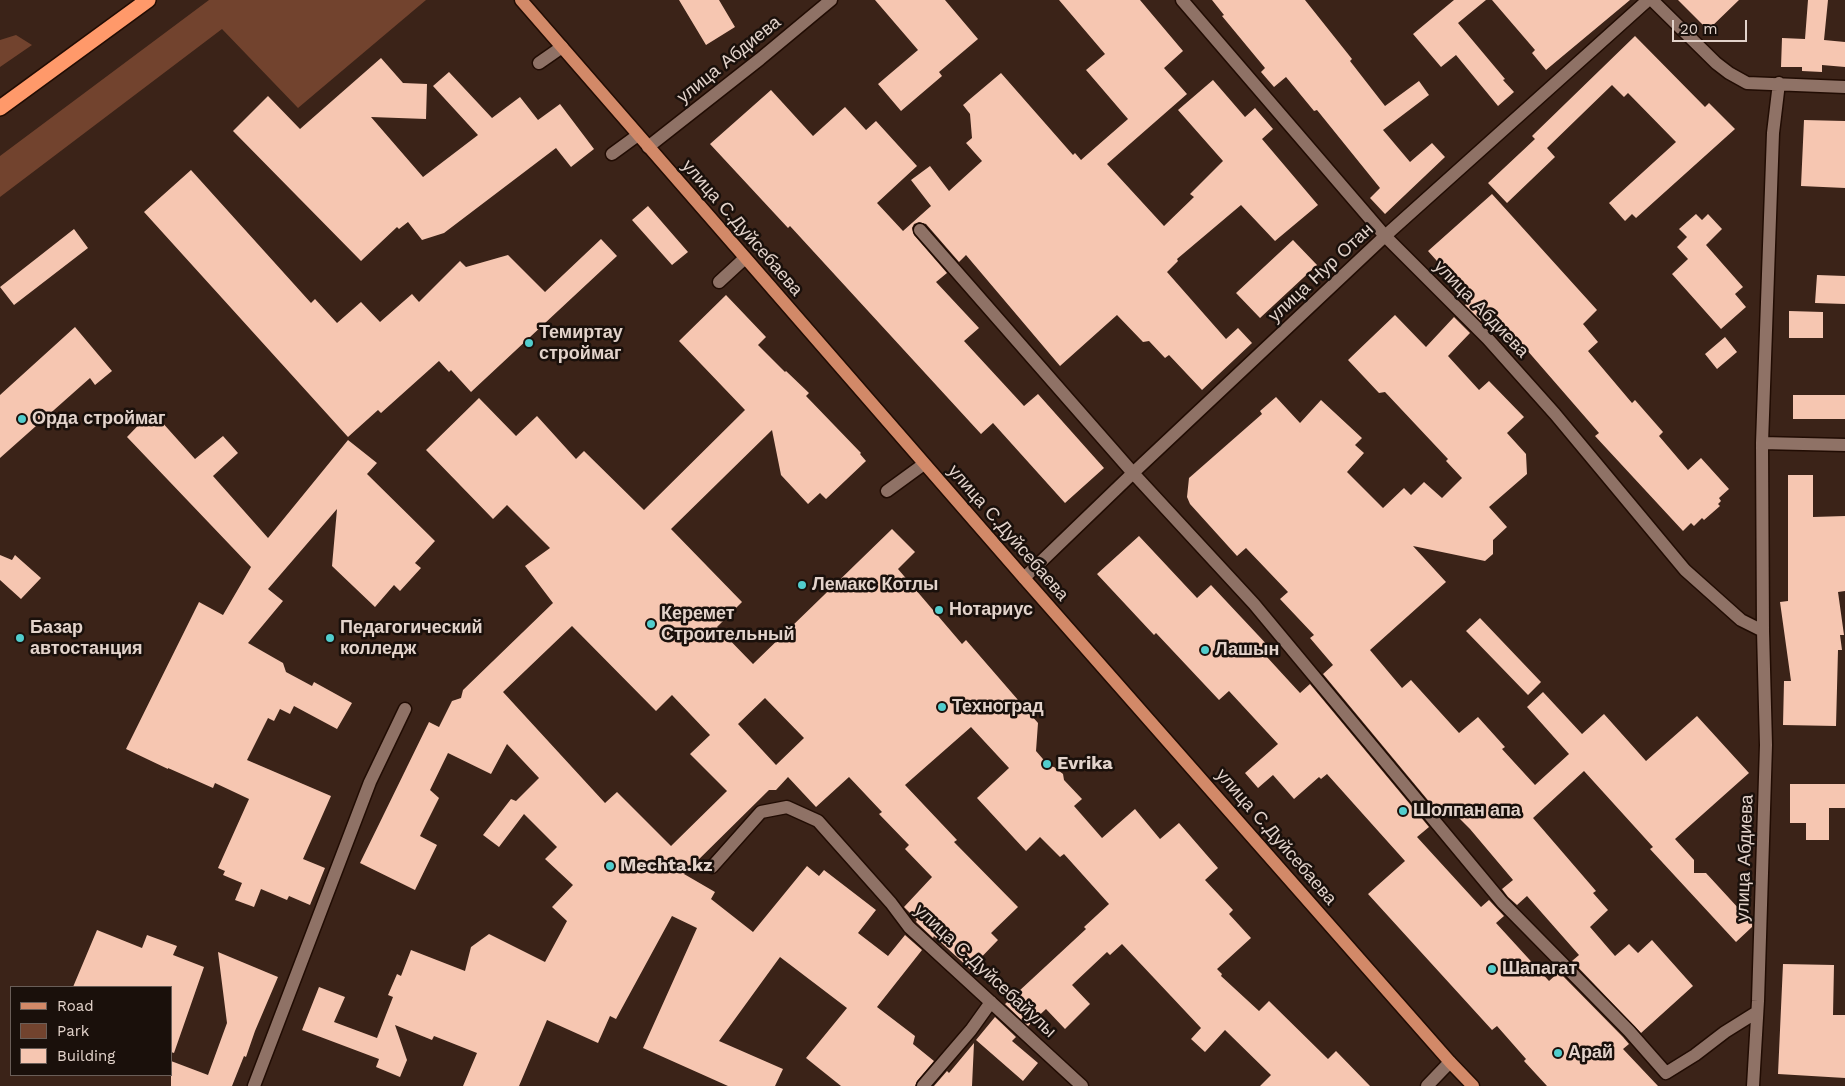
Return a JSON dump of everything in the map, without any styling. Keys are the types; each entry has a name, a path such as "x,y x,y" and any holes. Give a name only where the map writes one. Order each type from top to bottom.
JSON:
{"highway":[{"path":"0,108 148,0"}],"main road":[{"name":"улица С.Дуйсебаева","path":"521,0 924,464 1473,1086"}],"street":[{"name":"улица Абдиева","path":"648,147 760,59 831,0"},
{"name":"улица Абдиева","path":"1182,0 1385,236 1513,366 1685,570 1741,620 1762,631"},
{"name":"улица Нур Отан","path":"1024,578 1385,236 1648,0"},
{"path":"1652,0 1716,63 1747,83 1845,87"},
{"path":"539,63 562,47"},
{"name":"улица Абдиева","path":"1753,1086 1766,745 1762,631 1762,443 1773,133 1779,83"},
{"path":"612,154 638,135"},
{"path":"920,230 1133,473 1254,604 1502,902 1629,1031 1666,1073 1757,1012"},
{"path":"719,282 745,258"},
{"path":"1762,443 1845,445"},
{"path":"887,491 924,464"},
{"path":"254,1086 370,782 405,709"},
{"name":"улица С.Дуйсебайулы","path":"712,867 762,812 787,806 818,821 910,927 1082,1086"},
{"path":"923,1086 971,1030 992,1002"},
{"path":"1427,1086 1450,1062"}],"green space":[{"path":"209,0 426,0 298,108 222,29 0,197 0,156"},
{"path":"16,35 32,45 0,67 0,40"}],"building":[{"path":"679,0 719,0 735,27 706,45"},
{"path":"875,0 945,0 978,39 939,72 942,76 901,111 878,84 918,50"},
{"path":"1059,0 1140,0 1183,51 1164,68 1187,94 1107,164 1164,226 1194,197 1190,194 1223,161 1178,110 1213,80 1245,117 1255,108 1273,129 1262,139 1318,205 1275,241 1241,205 1177,259 1178,261 1167,272 1226,339 1238,328 1252,343 1202,390 1169,355 1165,358 1149,341 1143,342 1117,315 1060,366 966,255 959,262 926,224 919,222 914,224 912,228 914,235 947,273 936,282 979,328 964,341 1024,406 1038,394 1104,468 1065,503 993,423 981,434 790,226 788,228 710,144 771,90 813,136 845,107 866,130 876,121 917,166 877,203 903,231 931,206 911,180 930,166 949,191 982,161 966,143 972,138 970,114 963,105 1001,73 1073,155 1075,153 1081,160 1128,119 1086,70 1105,54"},
{"path":"1212,0 1305,0 1352,59 1350,61 1385,106 1419,81 1429,95 1383,130 1410,162 1432,143 1445,157 1385,214 1370,198 1380,188 1317,110 1314,111 1286,77 1274,87 1261,72 1265,68 1222,16 1224,15"},
{"path":"1454,0 1486,0 1458,23 1514,92 1498,106 1456,55 1441,67 1413,34"},
{"path":"1492,0 1630,0 1546,70 1532,53 1535,50"},
{"path":"1678,0 1739,0 1708,30"},
{"path":"1808,0 1828,0 1824,40 1845,42 1845,67 1822,65 1822,72 1802,71 1802,67 1781,67 1782,38 1805,39"},
{"path":"1635,36 1705,107 1709,103 1735,129 1636,218 1632,214 1625,221 1609,203 1676,142 1628,93 1624,97 1612,85 1547,148 1555,157 1507,203 1488,183 1535,139 1532,136"},
{"path":"381,58 403,83 427,84 426,119 371,117 423,177 478,135 433,86 449,72 492,118 520,97 538,120 560,104 594,149 571,167 556,148 444,233 422,240 408,222 399,229 397,227 361,261 233,131 268,96 300,129"},
{"path":"1804,120 1845,121 1845,188 1801,186"},
{"path":"191,170 311,303 315,299 337,323 361,302 380,322 412,294 419,302 460,261 466,267 508,255 545,292 601,239 617,256 471,392 451,370 449,372 439,361 381,413 378,410 348,437 144,212"},
{"path":"1492,194 1597,310 1583,324 1598,342 1588,351 1632,403 1635,400 1663,432 1659,436 1688,470 1701,458 1729,489 1719,498 1721,501 1718,504 1720,506 1704,520 1702,518 1694,526 1691,523 1683,531 1595,436 1599,433 1506,326 1496,317 1490,321 1486,316 1481,321 1465,305 1471,299 1428,251"},
{"path":"648,206 688,252 672,265 632,220"},
{"path":"1696,214 1702,220 1708,214 1722,229 1706,245 1743,287 1735,294 1746,307 1721,329 1672,274 1688,259 1677,247 1687,237 1679,229"},
{"path":"74,229 88,248 14,305 0,287"},
{"path":"1293,240 1317,265 1260,318 1236,293"},
{"path":"1817,275 1845,276 1845,304 1815,303"},
{"path":"726,295 766,337 758,345 809,393 806,396 861,453 866,461 826,499 820,493 808,504 781,475 772,430 671,529 742,602 717,627 753,664 892,529 915,552 898,569 962,644 966,640 1038,723 1036,751 1049,766 1054,767 1063,774 1064,780 1082,799 1074,806 1102,838 1135,809 1160,839 1179,823 1218,868 1205,880 1233,910 1229,914 1251,938 1217,969 1222,974 1221,976 1259,1011 1269,1001 1328,1059 1336,1051 1370,1086 1260,1086 1271,1075 1225,1030 1205,1052 1191,1039 1201,1028 1122,944 1110,955 1107,952 1072,985 1090,1004 1065,1029 1046,1009 1028,1026 1005,1004 1086,929 1084,927 1109,904 1064,854 1060,857 1040,837 1026,851 977,798 1009,768 971,727 905,785 957,840 954,842 1018,907 991,933 998,940 970,969 934,936 933,938 904,907 932,877 905,849 909,845 879,814 882,812 849,777 816,807 788,777 776,790 769,790 684,874 715,892 711,899 753,932 807,866 819,876 824,870 876,910 858,933 888,956 905,935 922,950 877,1007 915,1036 913,1044 934,1061 915,1086 841,1086 806,1058 847,1008 780,957 719,1041 783,1069 775,1086 728,1086 643,1048 697,928 672,916 616,1019 610,1016 598,1043 547,1020 519,1086 463,1086 477,1053 434,1036 432,1040 395,1025 407,1060 400,1077 376,1067 379,1059 302,1030 319,987 345,997 334,1022 377,1038 393,997 388,995 397,974 401,976 411,950 465,971 471,947 489,934 545,962 567,921 552,907 573,885 545,859 557,847 524,814 499,847 483,835 511,799 516,801 539,778 507,744 491,774 448,753 430,790 439,798 420,836 437,845 415,890 360,863 429,722 439,727 452,701 461,698 463,690 553,603 525,566 550,548 507,505 493,519 426,450 479,398 516,436 537,416 576,459 584,451 644,510 745,410 679,341","holes":["572,626 656,711 672,695 710,735 690,754 727,791 671,846 617,792 605,803 503,692","765,698 804,738 776,765 738,724"]},
{"path":"1789,311 1823,312 1823,338 1789,338"},
{"path":"1395,315 1426,347 1454,317 1470,333 1448,356 1479,390 1489,381 1524,417 1507,433 1526,454 1527,474 1489,507 1507,527 1493,540 1493,554 1485,561 1413,546 1446,582 1370,650 1402,688 1411,680 1459,733 1478,717 1505,747 1502,749 1535,785 1569,754 1527,707 1543,692 1582,734 1604,714 1646,761 1697,716 1749,773 1675,839 1694,860 1694,873 1706,873 1752,923 1752,927 1736,942 1650,849 1653,847 1584,771 1533,818 1596,891 1593,893 1608,910 1590,927 1615,956 1629,944 1638,953 1652,940 1693,986 1641,1033 1572,961 1579,955 1527,896 1517,905 1508,897 1502,889 1513,880 1470,829 1450,809 1441,816 1323,674 1333,665 1310,638 1314,635 1280,599 1288,592 1246,548 1237,556 1190,504 1187,497 1189,478 1262,414 1260,411 1276,397 1300,423 1321,400 1362,438 1355,445 1364,453 1347,472 1383,508 1404,488 1411,495 1424,482 1442,498 1462,478 1446,461 1448,459 1385,392 1379,393 1348,360"},
{"name":"Орда строймаг","path":"75,327 112,371 95,385 90,378 0,458 0,395"},
{"path":"1725,337 1737,352 1717,369 1705,354"},
{"path":"1793,395 1845,395 1845,419 1793,419"},
{"path":"152,411 195,459 223,436 238,453 213,476 268,538 348,440 377,463 367,474 435,541 415,563 421,568 400,591 394,585 375,607 332,566 337,509 268,589 283,601 248,643 283,663 286,672 312,686 314,682 352,703 337,729 294,706 290,714 280,709 274,721 268,718 247,760 331,796 303,859 325,868 310,905 289,896 287,900 261,889 254,907 235,900 242,883 223,875 225,871 218,868 249,799 215,783 213,788 126,749 199,602 223,615 251,567 127,437"},
{"path":"1788,475 1813,475 1813,517 1845,516 1845,591 1838,592 1844,635 1840,635 1842,650 1838,650 1836,726 1783,725 1784,681 1791,681 1780,602 1788,601"},
{"path":"1139,536 1197,598 1211,585 1272,650 1266,656 1300,693 1310,684 1429,827 1417,837 1481,907 1489,900 1504,916 1496,923 1549,981 1559,972 1623,1037 1629,1044 1623,1049 1658,1086 1547,1086 1524,1061 1526,1059 1497,1026 1492,1030 1368,894 1405,861 1327,774 1321,779 1319,777 1294,799 1273,775 1258,788 1245,773 1278,744 1229,691 1219,700 1097,574"},
{"path":"0,555 12,560 15,555 41,578 21,599 0,580"},
{"path":"1480,618 1541,682 1528,695 1466,631"},
{"path":"1790,784 1845,784 1845,808 1829,808 1829,840 1806,840 1806,823 1790,823"},
{"path":"97,930 142,948 147,935 177,946 173,955 204,967 174,1053 172,1052 172,986 73,986"},
{"path":"218,952 278,977 246,1057 244,1056 232,1086 171,1086 172,1061 208,1075 227,1023"},
{"path":"1783,964 1834,965 1833,1015 1845,1015 1845,1078 1778,1074"},
{"path":"995,1017 1016,1037 1012,1041 1038,1063 1023,1081 976,1040"},
{"path":"974,1043 972,1086 934,1086 947,1071 949,1073"}],"place":[{"name":"Темиртау строймаг","path":"529,343"},
{"name":"Орда строймаг","path":"22,419"},
{"name":"Лемакс Котлы","path":"802,585"},
{"name":"Нотариус","path":"939,610"},
{"name":"Керемет Строительный","path":"651,624"},
{"name":"Базар автостанция","path":"20,638"},
{"name":"Педагогический колледж","path":"330,638"},
{"name":"Лашын","path":"1205,650"},
{"name":"Техноград","path":"942,707"},
{"name":"Evrika","path":"1047,764"},
{"name":"Шолпан апа","path":"1403,811"},
{"name":"Mechta.kz","path":"610,866"},
{"name":"Шапагат","path":"1492,969"},
{"name":"Арай","path":"1558,1053"}]}
